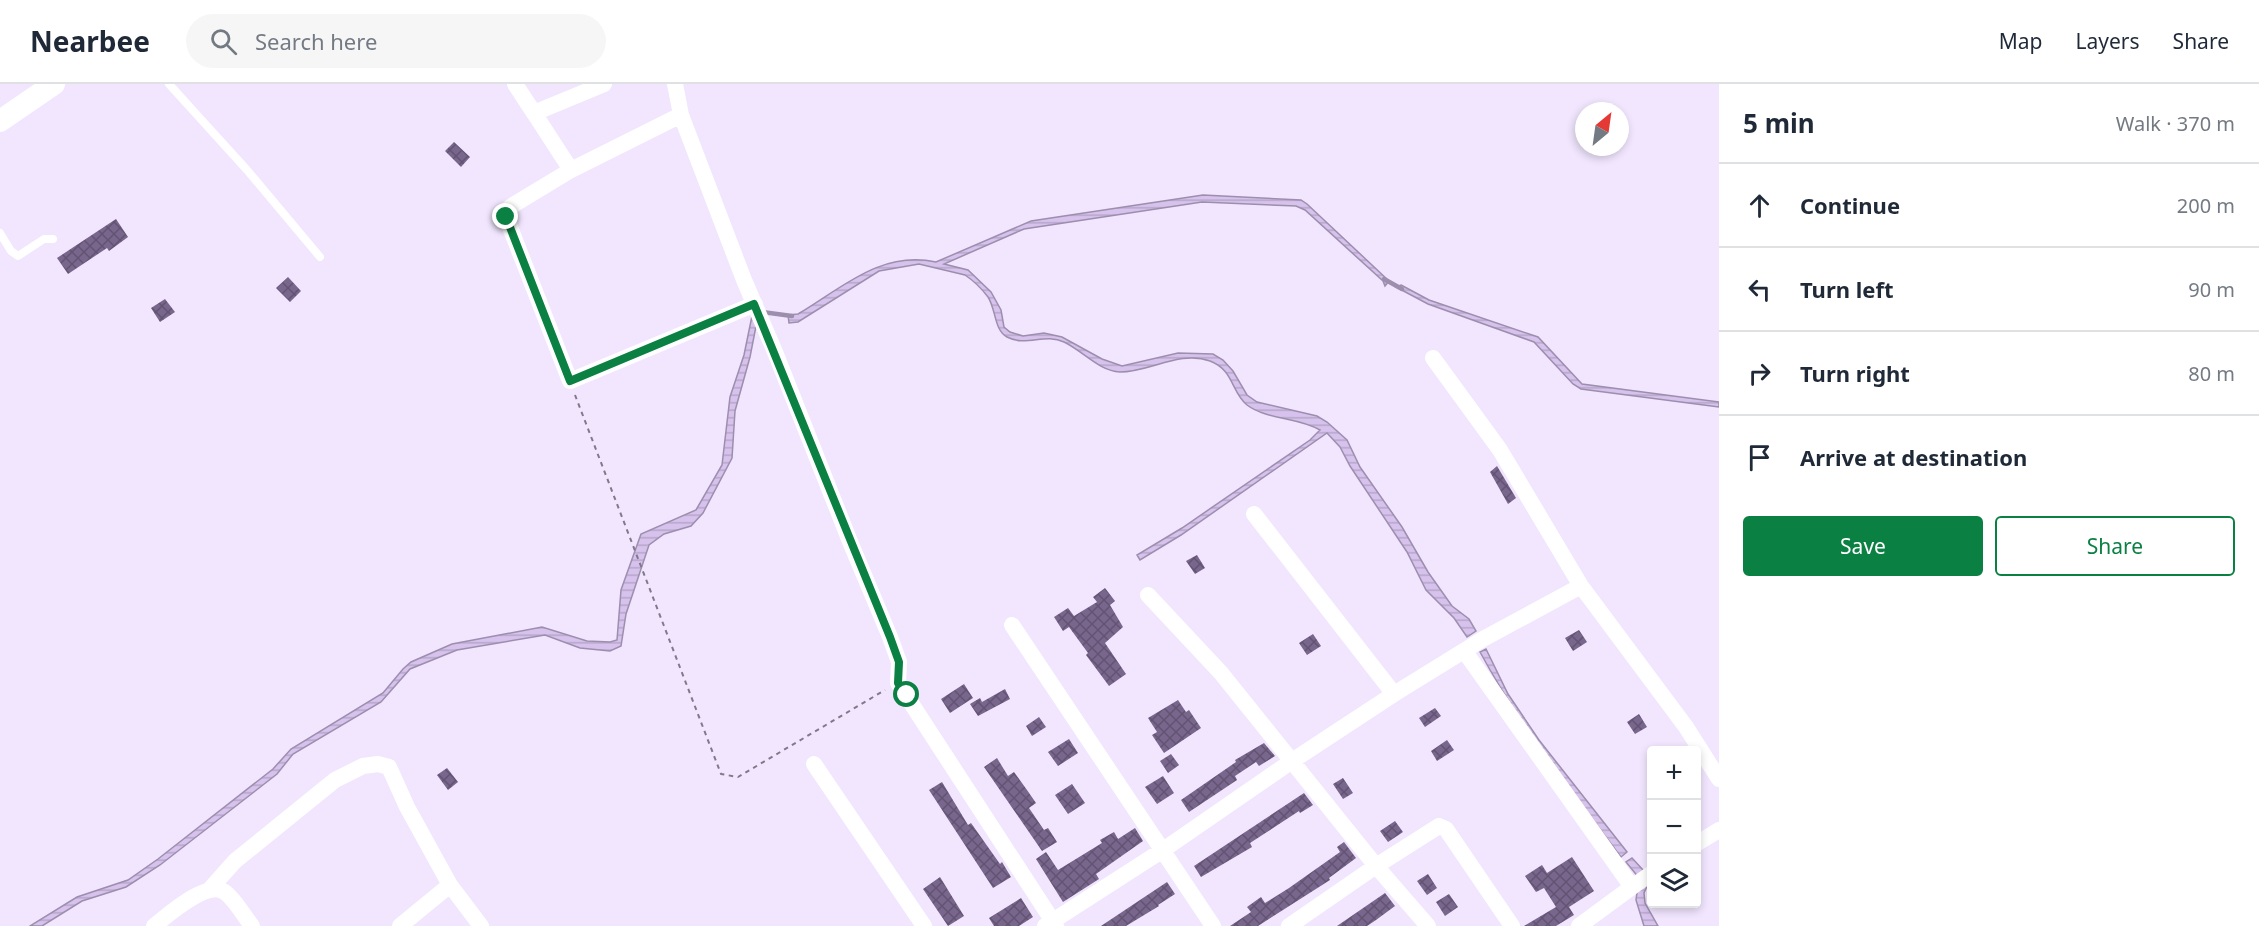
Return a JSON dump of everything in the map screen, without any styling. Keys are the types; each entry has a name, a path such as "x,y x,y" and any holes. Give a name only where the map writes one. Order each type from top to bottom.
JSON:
{"main road":[{"path":"0,120 54,84"}],"street":[{"path":"515,84 571,170"},
{"path":"534,113 604,84"},
{"path":"675,84 681,114 893,645 899,662 898,683 1051,924 1394,694 1581,586"},
{"path":"681,114 571,170 510,207 506,217 570,381 757,309"},
{"path":"1433,358 1500,450 1581,586 1686,727 1719,779"},
{"path":"1254,514 1394,694"},
{"path":"1148,595 1221,673 1376,866 1428,926"},
{"path":"1012,625 1214,926"},
{"path":"1474,646 1641,880 1579,926"},
{"path":"154,926 189,900 210,889 236,861 335,780 363,766 378,764 389,768 395,777 407,807 450,885 481,926"},
{"path":"814,764 924,926"},
{"path":"1289,926 1376,866 1440,826 1446,829 1512,926"},
{"path":"1701,841 1719,830"},
{"path":"400,926 450,885"},
{"path":"210,889 221,889 227,893 252,926"}],"lane":[{"path":"169,84 248,170 320,257"},
{"path":"0,233 11,251 18,256 44,239 53,239"}],"path":[{"path":"570,381 722,774 738,777 898,683"}],"shaded area":[{"path":"1203,195 1301,200 1389,281 1385,286 1383,281 1305,210 1296,206 1202,202 1024,229 944,264 968,270 991,292 1001,310 1004,327 1010,332 1023,336 1044,333 1062,337 1102,359 1122,366 1178,353 1213,354 1223,360 1233,371 1247,395 1257,402 1317,416 1327,422 1347,440 1360,467 1402,527 1428,572 1452,606 1469,619 1476,631 1467,637 1454,618 1426,590 1407,552 1340,447 1327,433 1181,535 1140,560 1137,555 1182,528 1310,440 1320,430 1255,410 1247,405 1224,370 1210,361 1188,358 1120,372 1105,368 1064,342 1050,339 1014,340 1003,334 997,324 991,302 972,280 965,275 919,264 879,271 798,322 789,323 788,315 798,314 846,283 880,266 897,261 936,262 1031,221"},
{"path":"1401,285 1429,300 1538,337 1582,384 1719,402 1719,407 1581,389 1573,384 1534,342 1428,304 1396,287"},
{"path":"753,311 758,316 750,357 735,411 732,458 703,513 691,526 664,534 649,545 626,614 621,646 610,651 580,648 545,635 457,650 410,669 381,702 293,754 277,774 160,865 126,887 82,901 42,926 30,926 77,897 128,880 273,769 291,749 383,693 411,662 452,644 542,627 587,641 617,640 621,590 641,534 696,510 722,465 730,397 744,355"},
{"path":"1486,649 1508,694 1539,740 1627,852 1621,857 1512,706 1480,652"},
{"path":"1632,858 1647,878 1645,903 1658,926 1644,926 1636,900 1639,878 1626,862"}],"building":[{"path":"454,142 470,157 461,167 445,151"},
{"path":"116,219 128,237 109,251 107,248 68,274 57,258"},
{"path":"288,277 301,291 290,302 276,288"},
{"path":"165,299 175,312 160,322 151,308"},
{"path":"1497,466 1516,498 1508,504 1490,472"},
{"path":"1197,555 1205,568 1195,574 1186,561"},
{"path":"1105,588 1115,601 1110,605 1123,627 1105,643 1126,674 1109,686 1069,627 1063,631 1054,617 1068,608 1074,616 1097,602 1093,597"},
{"path":"1579,630 1587,642 1573,651 1565,638"},
{"path":"1313,634 1321,646 1307,655 1299,643"},
{"path":"964,684 973,698 950,713 941,699"},
{"path":"1005,689 1010,699 978,716 970,704 980,698 982,702"},
{"path":"1178,700 1186,712 1189,710 1201,728 1164,753 1152,735 1157,732 1148,718"},
{"path":"1435,708 1441,716 1425,727 1419,718"},
{"path":"1639,714 1647,727 1635,734 1627,722"},
{"path":"1039,717 1046,727 1032,736 1026,726"},
{"path":"1069,739 1078,753 1058,766 1048,752"},
{"path":"1447,740 1454,750 1437,761 1431,751"},
{"path":"1264,743 1275,756 1259,766 1256,762 1235,776 1237,780 1189,812 1181,800 1236,762 1235,760"},
{"path":"1171,754 1179,765 1168,773 1160,761"},
{"path":"997,758 1008,776 1014,772 1027,790 1036,803 1029,808 1044,830 1048,828 1057,842 1042,851 984,767"},
{"path":"447,768 458,782 448,790 437,775"},
{"path":"1163,776 1174,793 1157,804 1145,787"},
{"path":"1343,778 1353,793 1343,799 1333,784"},
{"path":"942,782 968,825 971,823 1011,877 993,888 929,790"},
{"path":"1072,784 1085,803 1068,814 1055,795"},
{"path":"1304,793 1313,805 1300,813 1299,811 1250,843 1252,847 1201,877 1194,866"},
{"path":"1395,821 1403,832 1388,842 1380,831"},
{"path":"1135,828 1143,841 1096,874 1099,879 1063,902 1036,859 1046,852 1058,870 1102,843 1100,840 1114,832 1118,839"},
{"path":"1344,842 1356,858 1329,878 1330,880 1258,926 1230,926 1251,912 1247,907 1261,897 1265,903 1340,852 1337,847"},
{"path":"1572,857 1594,891 1569,907 1574,915 1556,926 1524,926 1556,907 1544,888 1536,892 1525,876 1542,865 1547,873"},
{"path":"1428,874 1437,888 1427,895 1417,881"},
{"path":"940,877 964,916 948,926 923,889"},
{"path":"1167,882 1175,894 1159,906 1126,926 1101,926"},
{"path":"1385,893 1395,906 1376,920 1367,926 1337,926"},
{"path":"1449,894 1458,907 1445,916 1436,902"},
{"path":"1021,898 1033,917 1019,926 994,926 989,918"}],"waterway":[{"path":"1384,279 1402,289"},
{"path":"762,312 792,316"}],"route":[{"path":"506,217 570,381 754,304 850,544 890,637 899,662 898,683 907,695"}]}
